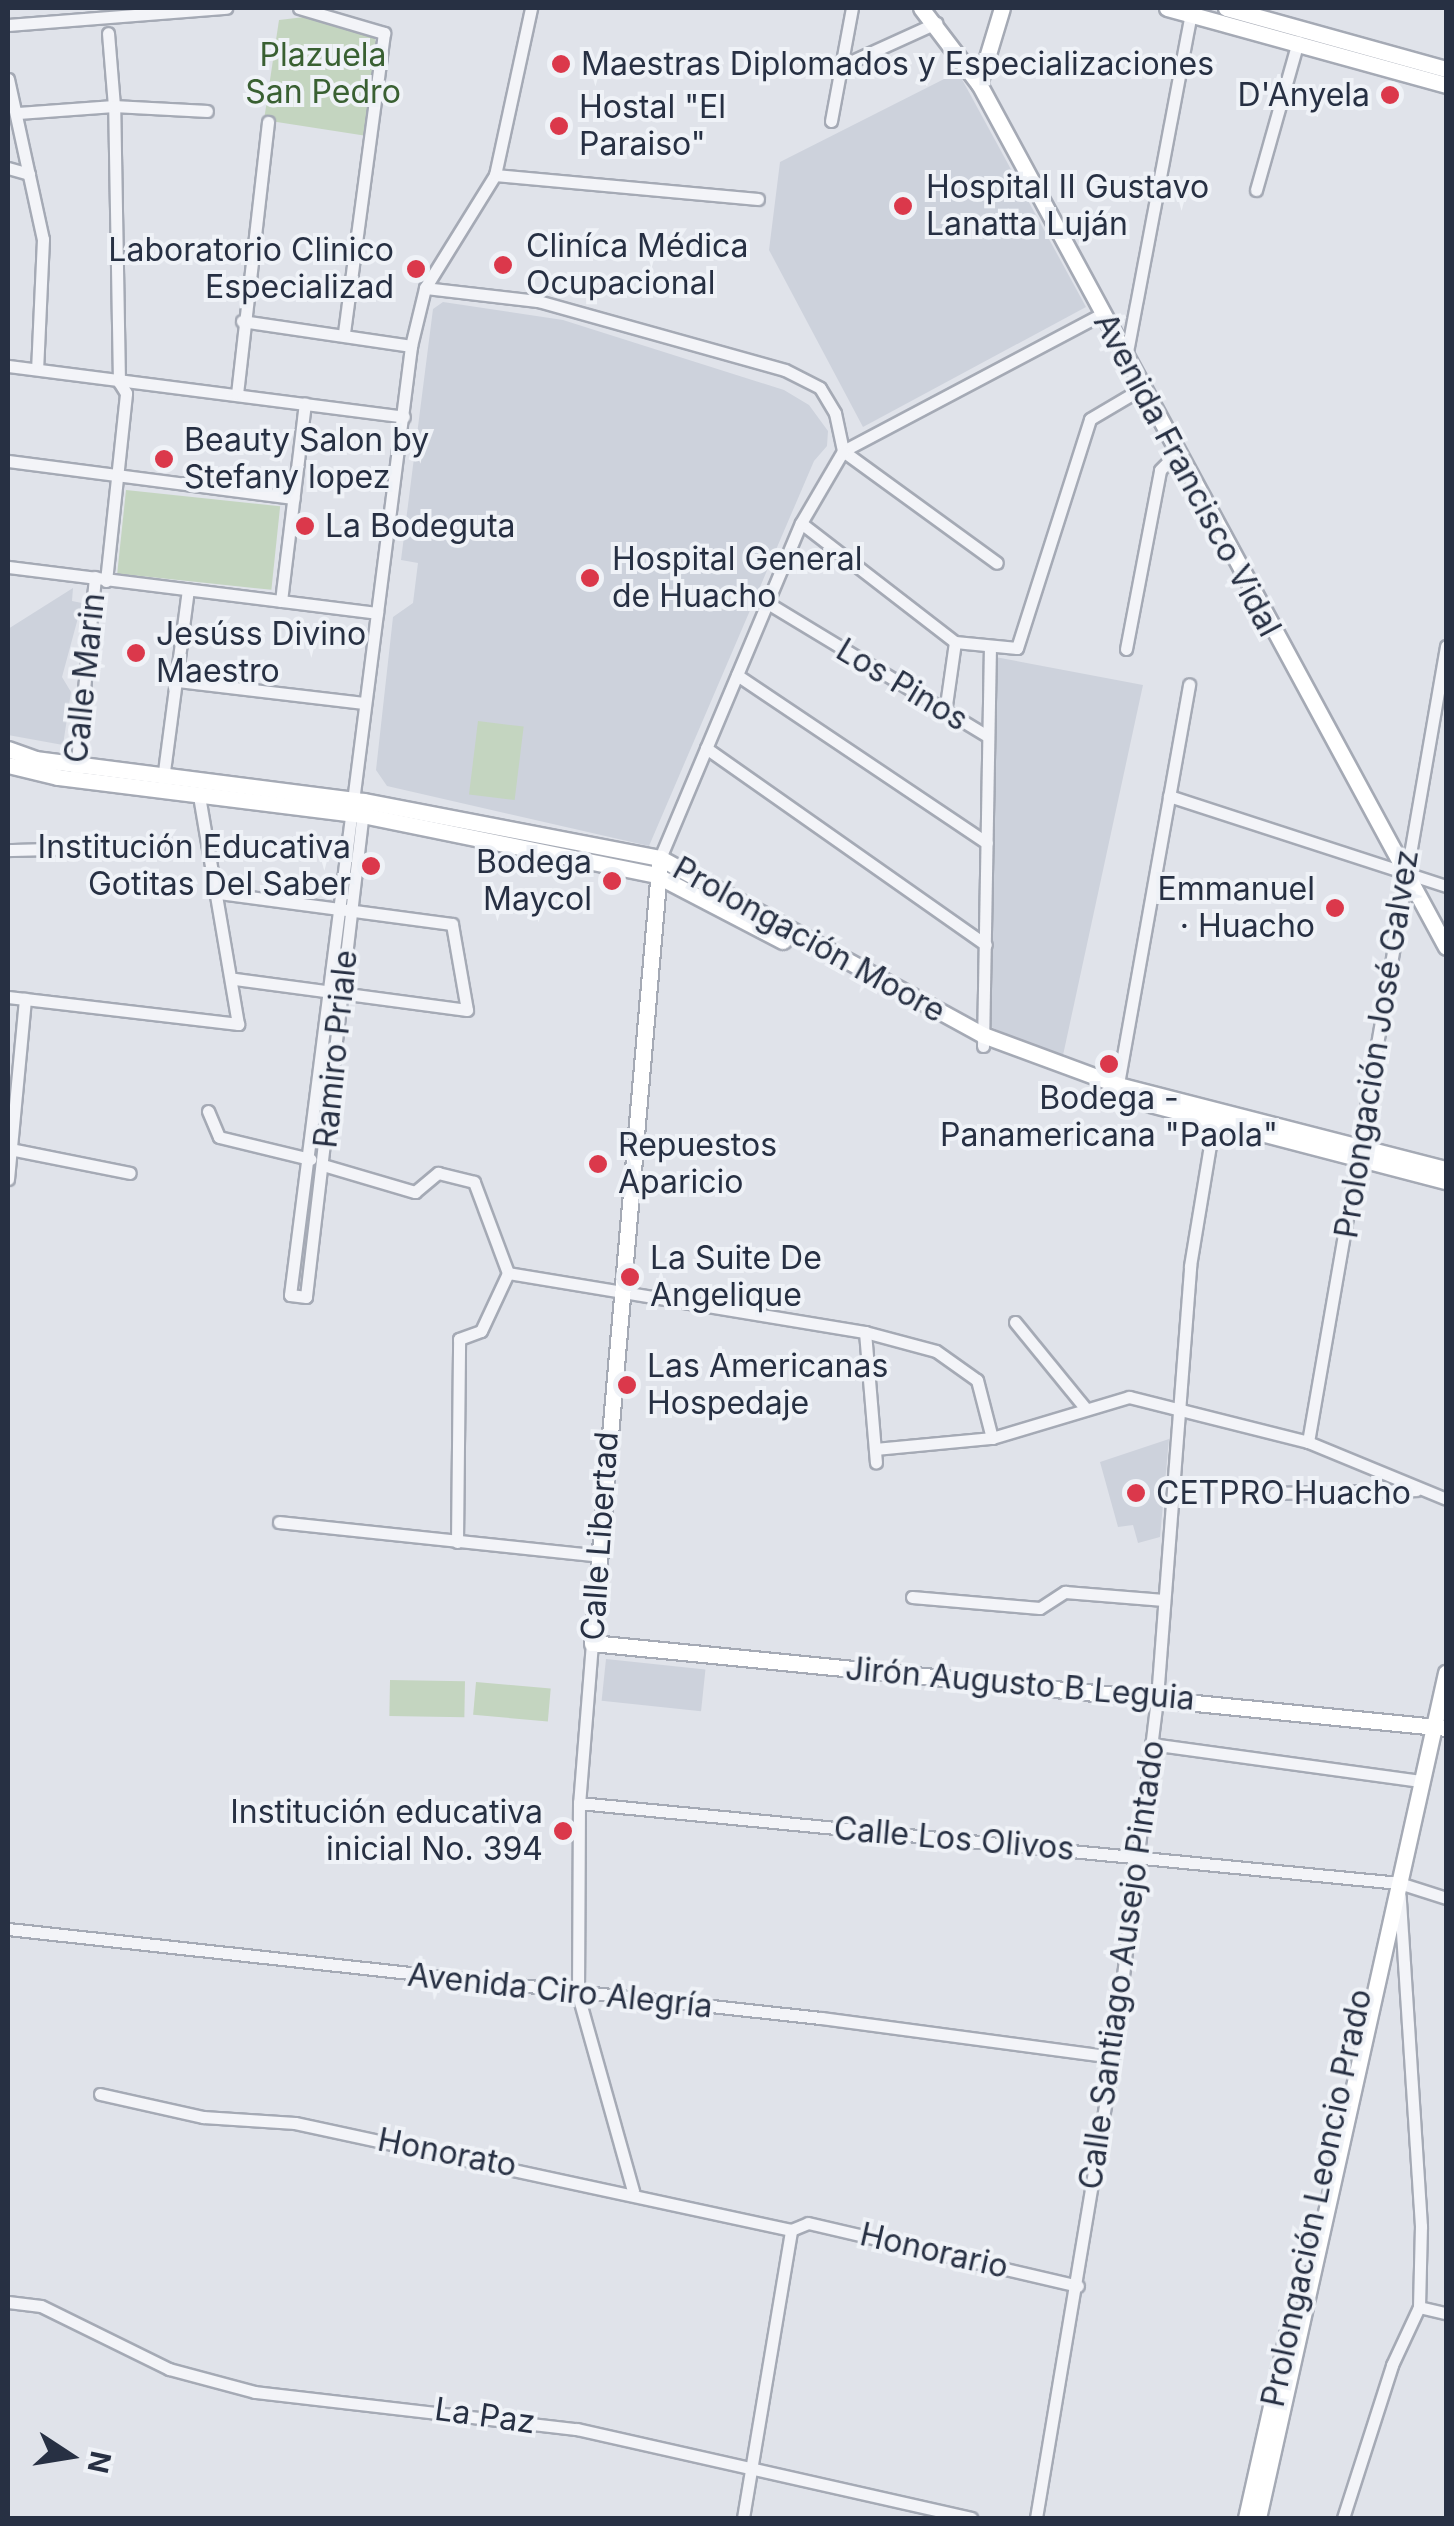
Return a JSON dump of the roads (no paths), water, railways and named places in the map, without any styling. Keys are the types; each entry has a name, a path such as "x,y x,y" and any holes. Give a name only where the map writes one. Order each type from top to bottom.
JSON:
{"street":[{"path":"8,25 226,8"},
{"path":"299,8 384,32 344,334"},
{"path":"357,807 365,703 411,346 425,288 495,176 532,8"},
{"path":"831,121 852,8"},
{"name":"Avenida Francisco Vidal","path":"921,8 978,84 1139,390 1446,947"},
{"path":"978,84 1002,8"},
{"path":"1167,8 1191,10 1446,85"},
{"path":"1226,8 1269,13 1446,69"},
{"path":"1125,362 1191,10"},
{"path":"839,67 936,24"},
{"name":"Calle Marin","path":"76,772 126,394 119,382 114,106 108,33"},
{"path":"1256,190 1298,42"},
{"path":"8,79 43,240 38,369"},
{"path":"18,113 114,106 207,111"},
{"path":"237,394 242,320 268,122"},
{"path":"8,168 29,174"},
{"path":"495,176 758,199"},
{"path":"425,288 538,302 785,370 820,388 834,413 843,451 997,563"},
{"path":"660,858 801,523 843,451 1100,315"},
{"path":"242,320 411,346"},
{"path":"8,366 404,417"},
{"path":"801,523 956,642 1017,648 1090,419 1139,390"},
{"path":"282,601 305,403"},
{"path":"1126,649 1160,470 1175,454"},
{"path":"8,461 294,498"},
{"path":"8,567 377,614"},
{"path":"162,783 188,590"},
{"name":"Los Pinos","path":"766,602 988,736"},
{"path":"945,712 956,642"},
{"path":"983,1040 990,646"},
{"name":"Prolongación José Galvez","path":"1308,1442 1446,646"},
{"path":"737,675 987,844"},
{"path":"177,682 365,703"},
{"path":"1117,1090 1189,684"},
{"path":"706,748 986,944"},
{"name":"Prolongación Moore","path":"8,749 31,765"},
{"name":"Prolongación Moore","path":"8,765 357,807 660,858 983,1040"},
{"path":"8,776 31,765"},
{"name":"Prolongación Moore","path":"162,783 199,796 357,807 656,875 983,1040 1117,1090 1215,1117 1360,1149"},
{"path":"8,997 231,1027 240,1014 199,796"},
{"path":"1169,796 1405,876 1446,886"},
{"name":"Ramiro Priale","path":"357,807 350,910 306,1297 290,1295 310,1159 337,905 357,807"},
{"path":"8,850 160,846"},
{"name":"Calle Libertad","path":"633,2191 578,1995 579,1804 620,1288 660,858"},
{"path":"219,893 337,905 452,924 467,1010 235,978"},
{"path":"8,1179 12,1079 24,999"},
{"path":"208,1112 211,1132 219,1137 310,1159"},
{"name":"Calle Santiago Ausejo Pintado","path":"1036,2518 1078,2286 1113,2057 1156,1698 1176,1480 1174,1411 1215,1117"},
{"path":"1360,1149 1446,1169"},
{"path":"1360,1149 1446,1181"},
{"path":"9,1158 130,1173"},
{"path":"323,1165 415,1192 438,1173 474,1182 508,1273 481,1331 459,1339 458,1542"},
{"path":"508,1273 620,1288 865,1332 936,1351 968,1368 992,1438"},
{"path":"1015,1322 1086,1409"},
{"path":"865,1332 876,1463"},
{"path":"874,1449 992,1438 1129,1397 1308,1442 1446,1500"},
{"path":"1275,1493 1420,1490"},
{"path":"279,1522 601,1556"},
{"path":"912,1597 1040,1608 1065,1592 1164,1600"},
{"name":"Jirón Augusto B Leguia","path":"592,1644 1441,1726"},
{"name":"Prolongación Leoncio Prado","path":"1258,2518 1398,1882 1422,1781 1441,1726 1446,1673"},
{"path":"1151,1744 1422,1781"},
{"name":"Calle Los Olivos","path":"579,1804 1398,1882 1446,1898"},
{"name":"Prolongación Leoncio Prado","path":"1343,2518 1392,2365 1419,2307 1421,2226 1398,1882"},
{"name":"Prolongación Leoncio Prado","path":"1246,2518 1380,1912 1398,1882"},
{"name":"Avenida Ciro Alegría","path":"8,1928 578,1995 821,2018 1113,2057"},
{"name":"Honorato","path":"100,2094 204,2117 295,2122 633,2191 792,2230"},
{"name":"Honorario","path":"792,2230 808,2222 1078,2286"},
{"path":"743,2518 792,2230"},
{"name":"La Paz","path":"8,2302 40,2306 170,2370 255,2392 577,2429 970,2518"},
{"path":"1419,2307 1446,2313"}],"place":[{"name":"Maestras Diplomados y Especializaciones","path":"561,64"},
{"name":"D'Anyela","path":"1390,95"},
{"name":"Hostal \"El Paraiso\"","path":"559,126"},
{"name":"Hospital II Gustavo Lanatta Luján","path":"903,206"},
{"name":"Cliníca Médica Ocupacional","path":"503,265"},
{"name":"Laboratorio Clinico Especializad","path":"416,269"},
{"name":"Beauty Salon by Stefany lopez","path":"164,459"},
{"name":"La Bodeguta","path":"305,526"},
{"name":"Hospital General de Huacho","path":"590,578"},
{"name":"Jesúss Divino Maestro","path":"136,653"},
{"name":"Institución Educativa Gotitas Del Saber","path":"371,866"},
{"name":"Bodega Maycol","path":"612,881"},
{"name":"Emmanuel · Huacho","path":"1335,908"},
{"name":"Bodega - Panamericana \"Paola\"","path":"1109,1064"},
{"name":"Repuestos Aparicio","path":"598,1164"},
{"name":"La Suite De Angelique","path":"630,1277"},
{"name":"Las Americanas Hospedaje","path":"627,1385"},
{"name":"CETPRO Huacho","path":"1136,1493"},
{"name":"Institución educativa inicial No. 394","path":"563,1831"}],"park label":[{"name":"Plazuela San Pedro","path":"323,74"}]}
